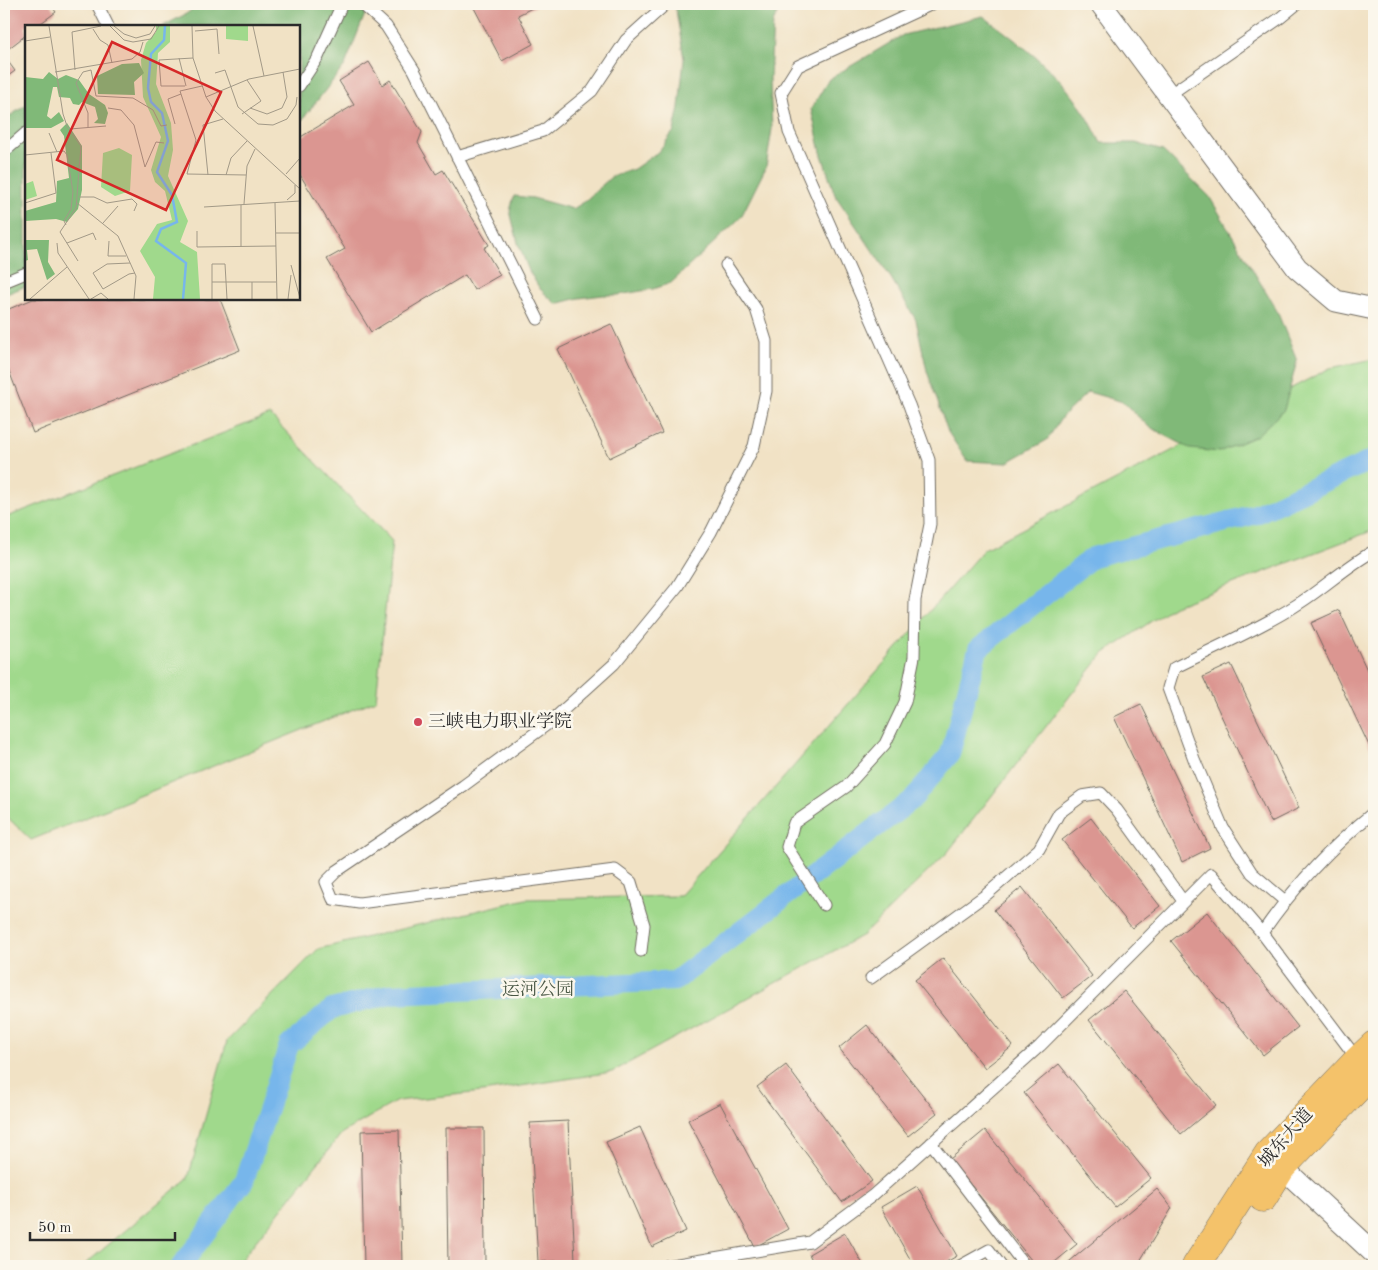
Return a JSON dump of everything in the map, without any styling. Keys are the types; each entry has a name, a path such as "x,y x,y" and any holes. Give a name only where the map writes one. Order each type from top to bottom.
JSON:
{"main road":[{"name":"城东大道","path":"1196,1266 1275,1161 1369,1058"},
{"name":"城东大道","path":"1219,1266 1275,1161"}],"street":[{"path":"1101,4 1297,268 1336,301 1374,308"},
{"path":"1275,1161 1374,1254"}],"lane":[{"path":"97,4 108,25"},
{"path":"300,84 318,57 342,4"},
{"path":"362,4 386,26 414,70 538,319"},
{"path":"457,157 542,131 592,91 626,40 666,4"},
{"path":"824,905 787,847 794,823 846,787 885,744 905,702 914,657 915,600 930,524 929,460 909,405 789,132 781,92 798,66 932,4"},
{"path":"1169,95 1272,24 1297,4"},
{"path":"4,152 25,134"},
{"path":"641,951 644,925 631,882 614,870 359,902 333,899 326,882 337,871 463,786 549,723 614,664 677,586 711,532 754,446 766,391 766,341 756,310 726,265"},
{"path":"4,282 25,273"},
{"path":"1285,900 1252,873 1223,828 1194,759 1168,688 1174,668 1294,607 1321,590 1374,551"},
{"path":"871,978 987,894 1039,850 1059,813 1082,796 1101,793 1118,810 1183,901"},
{"path":"1262,933 1285,900 1354,827 1374,812"},
{"path":"666,1266 810,1242 872,1196 1040,1046 1211,874 1369,1058"},
{"path":"931,1143 1025,1266"},
{"path":"960,1266 989,1250 1001,1266"}],"green space":[{"path":"200,4 369,4 345,65 300,123 300,25 165,25"},
{"path":"675,4 782,4 773,22 770,79 772,129 766,167 741,217 671,283 653,289 618,295 579,298 556,304 540,289 529,271 518,243 510,211 514,196 533,198 573,209 584,202 611,177 634,169 658,152 674,131 679,107 684,59"},
{"path":"983,16 1037,58 1061,82 1085,113 1101,143 1136,143 1163,151 1209,196 1277,311 1297,361 1284,410 1256,436 1219,452 1191,449 1148,426 1123,402 1088,392 1062,417 1047,440 1006,463 967,461 948,432 927,371 916,320 891,278 835,195 821,152 811,109 829,79 903,35"},
{"path":"25,106 25,286 4,295 4,120"},
{"name":"运河公园","path":"1374,359 1374,530 1172,607 1102,655 947,853 863,935 612,1072 482,1092 397,1101 342,1133 236,1266 83,1266 188,1178 227,1041 318,949 526,899 680,896 984,549 1330,368"},
{"path":"270,415 392,541 376,700 31,840 4,814 4,518"}],"building":[{"path":"4,4 50,4 56,12 38,25 25,25 25,36 4,52"},
{"path":"472,4 540,4 518,15 533,44 502,61"},
{"path":"4,56 15,71 4,79"},
{"path":"369,62 383,85 390,80 422,132 418,143 436,174 443,170 489,245 484,248 500,275 474,290 465,275 371,332 327,259 345,249 300,175 300,137 354,105 339,81"},
{"path":"31,300 220,300 240,350 33,433 4,358 4,311"},
{"path":"611,324 662,433 609,458 558,349"},
{"path":"1339,610 1374,685 1374,756 1311,623"},
{"path":"1231,664 1299,808 1271,822 1203,677"},
{"path":"1141,704 1210,848 1182,862 1114,717"},
{"path":"1091,818 1160,906 1132,928 1062,840"},
{"path":"1022,887 1092,976 1063,998 994,910"},
{"path":"1207,912 1298,1027 1263,1055 1171,941"},
{"path":"943,958 1013,1046 985,1068 915,980"},
{"path":"1124,991 1216,1105 1181,1134 1089,1020"},
{"path":"867,1025 937,1113 908,1136 839,1048"},
{"path":"1059,1064 1151,1178 1115,1207 1024,1093"},
{"path":"786,1065 872,1181 842,1202 757,1087"},
{"path":"720,1103 788,1229 755,1247 688,1120"},
{"path":"568,1121 575,1260 538,1262 530,1123"},
{"path":"640,1127 686,1231 652,1247 606,1142"},
{"path":"446,1128 484,1128 485,1266 448,1266"},
{"path":"399,1130 402,1266 364,1266 361,1131"},
{"path":"985,1130 1077,1244 1050,1266 1036,1266 950,1159"},
{"path":"917,1186 957,1256 939,1266 914,1266 881,1207"},
{"path":"1157,1189 1172,1208 1137,1266 1064,1266"},
{"path":"845,1233 864,1266 815,1266 809,1254"}],"waterway":[{"path":"181,1266 244,1181 289,1045 332,1009 390,994 675,981 912,800 950,754 978,649 1093,557 1256,514 1374,459"}],"place":[{"name":"三峡电力职业学院","path":"418,722"}]}
